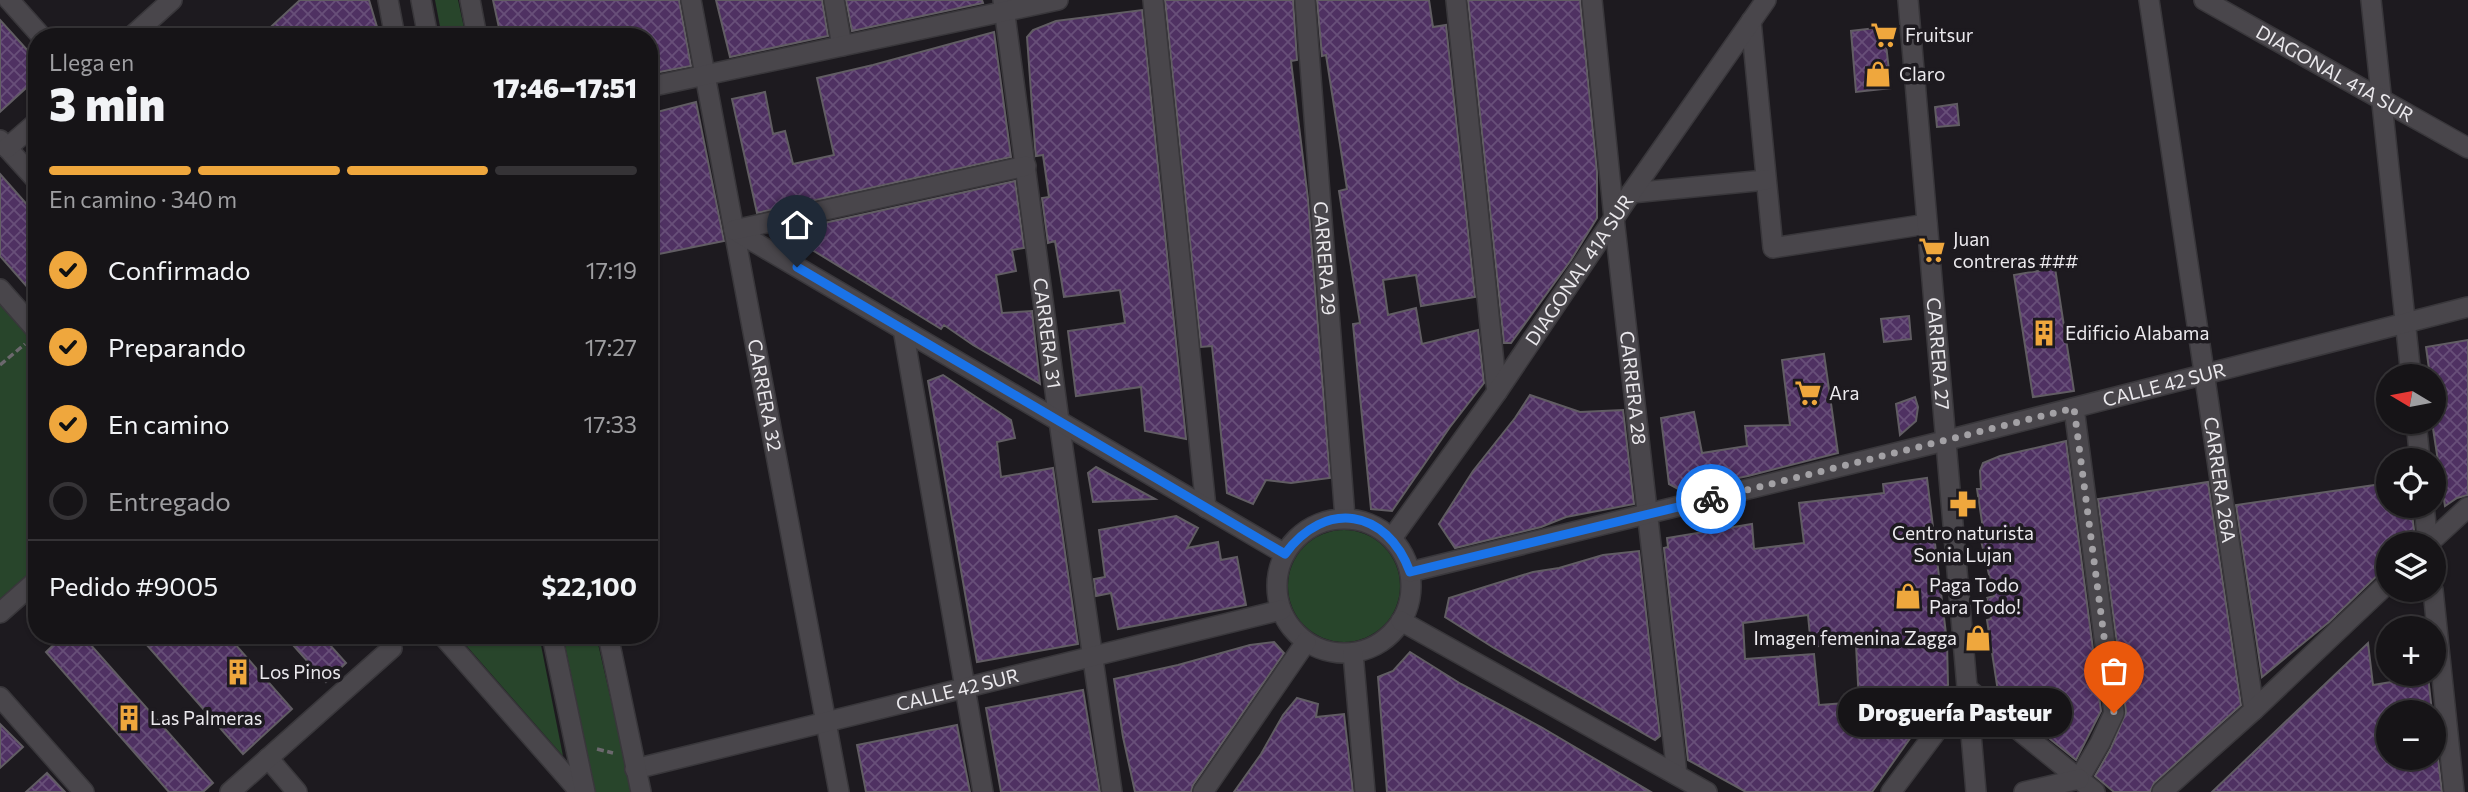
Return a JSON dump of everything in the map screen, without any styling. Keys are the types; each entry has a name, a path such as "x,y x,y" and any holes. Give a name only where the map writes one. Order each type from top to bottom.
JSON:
{"street":[{"path":"9,0 34,28"},
{"path":"141,28 172,0"},
{"path":"388,0 393,28"},
{"path":"421,0 426,28"},
{"path":"470,0 475,28"},
{"name":"CARRERA 32","path":"691,0 839,792"},
{"path":"834,0 842,46"},
{"path":"658,85 842,46 1004,5 1058,0"},
{"path":"1153,0 1206,508"},
{"name":"CARRERA 29","path":"1305,0 1345,518"},
{"path":"1456,0 1497,393"},
{"name":"CARRERA 28","path":"1592,0 1677,775"},
{"name":"DIAGONAL 41A SUR","path":"1392,538 1497,393 1631,193 1766,0"},
{"name":"CARRERA 27","path":"1908,0 1976,792"},
{"name":"CARRERA 26A","path":"2150,0 2254,710"},
{"name":"DIAGONAL 41A SUR","path":"2204,0 2468,148"},
{"path":"2371,0 2410,364"},
{"name":"CARRERA 31","path":"1004,5 1112,792"},
{"path":"1751,21 1773,248 1927,223"},
{"path":"28,127 3,144 28,171"},
{"path":"734,230 1026,166"},
{"path":"1631,193 1766,180"},
{"path":"734,230 1285,554"},
{"path":"0,289 28,331"},
{"name":"CALLE 42 SUR","path":"1410,572 2074,408 2468,307"},
{"path":"903,330 982,792"},
{"path":"2024,792 2079,779 2114,713 2074,408"},
{"path":"2441,532 2468,507"},
{"path":"1345,518 1362,520 1378,527 1392,538 1403,554 1410,572 1410,597 1401,621 1389,637 1372,648 1353,653 1336,653 1320,650 1291,628 1281,610 1277,591 1278,572 1285,554 1296,538 1310,527 1327,520 1345,518"},
{"path":"0,613 28,588"},
{"path":"2162,792 2254,710 2376,594"},
{"name":"CALLE 42 SUR","path":"634,763 826,723 1281,610"},
{"path":"1401,621 1707,792"},
{"path":"1203,792 1306,642"},
{"path":"450,644 580,792"},
{"path":"554,644 585,792"},
{"path":"610,644 641,792"},
{"path":"230,792 392,648"},
{"path":"1353,653 1365,792"},
{"path":"2441,686 2454,792"},
{"path":"1891,792 1968,689 2095,792"},
{"path":"0,697 84,792"},
{"path":"268,758 297,792"}],"path":[{"path":"0,365 28,340"},
{"path":"575,743 634,763"}],"green space":[{"path":"435,0 458,0 464,28 440,28"},
{"path":"0,299 28,330 28,574 0,599"},
{"path":"1344,530 1365,535 1383,547 1395,565 1400,586 1395,607 1383,625 1365,637 1344,642 1323,637 1305,625 1293,607 1288,586 1293,565 1305,547 1323,535"},
{"path":"465,644 541,644 563,756"},
{"path":"565,644 598,644 632,792 595,792"}],"building":[{"path":"300,0 369,0 377,28 270,28"},
{"path":"493,0 679,0 691,66 658,72 658,28 499,28"},
{"path":"716,0 822,0 828,36 730,57"},
{"path":"846,0 982,0 983,3 852,31"},
{"path":"1165,0 1293,0 1297,60 1291,61 1308,199 1330,478 1291,483 1266,480 1253,504 1227,493 1212,346 1201,347"},
{"path":"1317,0 1429,0 1433,27 1446,25 1475,297 1421,306 1416,275 1383,280 1388,315 1416,308 1422,344 1478,330 1484,383 1392,511 1371,509 1353,324 1360,323 1339,191 1347,189 1326,55 1322,56"},
{"path":"1468,0 1580,0 1597,172 1597,218 1571,260 1511,343 1504,343"},
{"path":"1142,10 1186,439 1145,431 1141,387 1076,396 1068,331 1125,323 1120,290 1064,297 1055,241 1048,243 1042,198 1049,197 1043,155 1036,156 1035,147 1027,37 1033,30 1056,21"},
{"path":"0,20 28,51 28,86 0,112"},
{"path":"1884,27 1891,88 1856,92 1851,31"},
{"path":"994,32 1011,157 757,213 732,99 765,92 773,134 785,131 793,164 834,155 817,78"},
{"path":"696,102 724,241 658,254 658,112"},
{"path":"1957,104 1959,125 1937,127 1935,107"},
{"path":"0,174 28,206 28,288 0,256"},
{"path":"1015,181 1024,248 1012,250 1016,271 996,275 1002,313 1032,311 1040,384 944,325 941,329 783,232"},
{"name":"Edificio Alabama","path":"2055,268 2074,391 2033,397 2014,275"},
{"path":"1909,316 1911,339 1884,342 1881,319"},
{"path":"2468,340 2468,495 2446,505 2446,448 2436,448 2434,434 2446,434 2446,364 2428,364 2426,347"},
{"path":"1824,354 1838,453 1680,490 1669,484 1661,418 1694,412 1702,453 1747,446 1745,426 1790,425 1782,360"},
{"path":"943,375 1011,420 1015,438 997,442 1001,477 1053,468 1078,644 977,662 928,381"},
{"path":"1530,395 1580,412 1623,410 1634,504 1566,517 1541,527 1455,548 1439,524 1473,471"},
{"path":"1915,397 1918,407 1916,421 1900,435 1896,404"},
{"path":"2066,441 2101,711 2076,760 1999,698 1987,620 1991,619 1987,598 1994,596 1980,536 1984,535 1977,489 1981,489 1980,471 1983,463 2000,456"},
{"path":"1096,467 1155,499 1093,502 1088,473"},
{"path":"1927,478 1947,642 1948,685 1872,792 1746,792 1688,760 1664,548 1668,547 1667,538 1752,524 1754,549 1804,543 1799,503 1884,493 1883,484","holes":["1808,615 1811,647 1848,643 1848,646 1856,645 1859,702 1819,705 1814,654 1745,659 1743,623"]},
{"path":"2208,482 2241,705 2154,783 2150,792 2114,792 2095,776 2111,748 2126,712 2098,499"},
{"path":"2376,485 2376,518 2412,518 2414,530 2376,532 2376,577 2329,622 2262,677 2236,505"},
{"path":"1176,516 1198,528 1187,548 1218,542 1221,560 1237,557 1246,605 1118,629 1111,593 1096,596 1094,579 1105,577 1099,530"},
{"path":"1639,551 1660,736 1655,740 1445,617 1449,598 1533,572 1559,568 1603,555"},
{"path":"1274,642 1284,653 1193,785 1191,792 1135,792 1114,679 1250,645"},
{"path":"2368,643 2373,685 2429,686 2431,700 2376,700 2376,770 2439,770 2442,792 2212,792"},
{"name":"Las Palmeras","path":"54,644 90,644 213,783 203,792 169,792 46,652"},
{"path":"146,644 235,644 292,709 243,754"},
{"name":"Los Pinos","path":"292,644 329,644 346,663 326,682"},
{"path":"1410,652 1651,792 1387,792 1378,677 1393,671"},
{"path":"1083,690 1100,792 1001,792 986,708"},
{"path":"1297,698 1318,704 1316,717 1344,714 1353,792 1234,792 1261,754 1283,715"},
{"path":"0,724 23,747 0,768"},
{"path":"957,725 970,792 866,792 857,745"},
{"path":"47,773 65,792 26,792"}],"way so far":[{"path":"1711,499 2074,408 2114,713"}],"place":[{"name":"Fruitsur","path":"1884,35"},
{"name":"Claro","path":"1878,74"},
{"name":"Juan contreras ###","path":"1932,250"},
{"name":"Edificio Alabama","path":"2044,333"},
{"name":"Ara","path":"1808,393"},
{"name":"Centro naturista Sonia Lujan","path":"1963,504"},
{"name":"Paga Todo Para Todo!","path":"1908,596"},
{"name":"Imagen femenina Zagga","path":"1978,638"},
{"name":"Los Pinos","path":"238,672"},
{"name":"Droguería Pasteur","path":"2114,713"},
{"name":"Las Palmeras","path":"129,718"}],"route":[{"path":"797,267 1285,554 1296,538 1310,527 1327,520 1362,520 1378,527 1392,538 1403,554 1410,572 1711,499"}]}
